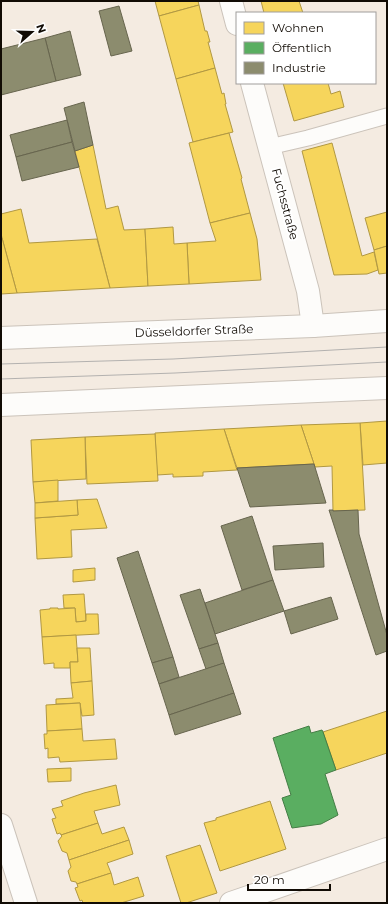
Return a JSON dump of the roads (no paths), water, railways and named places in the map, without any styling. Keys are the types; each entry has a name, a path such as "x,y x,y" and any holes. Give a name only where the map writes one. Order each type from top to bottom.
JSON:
{"main road":[{"path":"231,1 236,20"},
{"name":"Fuchsstraße","path":"252,84 308,291 313,326"},
{"name":"Düsseldorfer Straße","path":"1,338 313,326 387,321"},
{"path":"1,405 387,388"},
{"path":"1,825 26,903"},
{"path":"231,903 387,849"}],"lane":[{"path":"269,147 387,116"}],"tram line":[{"path":"1,364 173,359 387,347"},
{"path":"1,379 175,373 387,362"}]}
